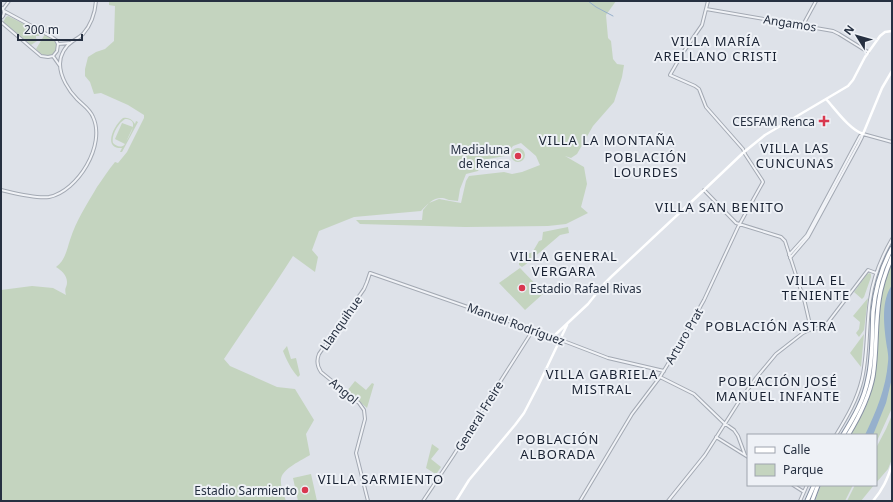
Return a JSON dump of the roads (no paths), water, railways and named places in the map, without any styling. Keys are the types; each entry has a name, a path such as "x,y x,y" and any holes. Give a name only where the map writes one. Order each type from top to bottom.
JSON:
{"highway":[{"path":"844,434 858,409 867,385 876,294 882,270 892,248"},
{"path":"849,434 863,408 870,388 874,365 880,294 883,279 892,257"},
{"path":"807,501 814,486"},
{"path":"812,501 818,486"}],"main road":[{"path":"554,337 588,304 617,271 744,152 764,135 848,86 868,52 881,35 885,32 892,31"},
{"path":"826,99 849,124 862,134 882,88 892,71"},
{"path":"456,501 469,480 524,413 570,322"},
{"name":"Manuel Rodríguez","path":"554,337 561,340"},
{"path":"873,501 886,483 892,465"}],"street":[{"path":"1,18 9,1"},
{"path":"60,67 62,54 70,43 81,36 89,26 96,1"},
{"path":"708,1 702,25 682,54 670,75 697,87 706,107 744,152"},
{"path":"802,25 816,1"},
{"path":"1,7 56,40 58,44 57,51 53,56 41,56 1,22"},
{"name":"Angamos","path":"706,9 835,31 868,52"},
{"path":"58,44 70,43"},
{"path":"1,190 39,197 54,196 74,182 90,160 96,137 95,121 89,111 67,86 60,67 53,56"},
{"path":"790,257 808,237 862,138 862,134 892,142"},
{"name":"Arturo Prat","path":"580,501 632,414 664,371 704,300 740,224 762,182 744,152"},
{"path":"704,190 736,223 783,239 786,244 805,303 811,329"},
{"path":"837,434 853,406 862,381 865,363 870,298 876,273 883,255 892,240"},
{"path":"668,501 703,458 724,423 756,378 776,354 805,332 811,329 823,327 827,324 868,270 876,273"},
{"name":"Manuel Rodríguez","path":"370,273 554,337"},
{"name":"Llanquihue","path":"321,372 317,358 365,287 370,273"},
{"path":"805,332 810,326"},
{"name":"General Freire","path":"423,501 533,330"},
{"name":"Manuel Rodríguez","path":"561,340 608,358 664,371"},
{"name":"Angol","path":"321,372 359,403 364,410 365,419 357,449 357,456 368,501"},
{"path":"660,377 694,394 724,423 736,432 747,456"},
{"path":"716,437 747,456"},
{"path":"795,486 804,492"},
{"path":"800,501 807,486"}],"water":[{"path":"892,285 892,378 886,403 873,434 865,434 880,400 887,372 888,357 884,312 886,298"}],"waterway":[{"path":"588,1 613,16"}],"place":[{"name":"CESFAM Renca","path":"824,121"},
{"name":"Medialuna de Renca","path":"518,156"},
{"name":"Estadio Rafael Rivas","path":"522,288"},
{"name":"Estadio Sarmiento","path":"305,490"}],"district":[{"name":"VILLA MARÍA ARELLANO CRISTI","path":"716,48"},
{"name":"VILLA LA MONTAÑA","path":"607,140"},
{"name":"VILLA LAS CUNCUNAS","path":"795,156"},
{"name":"POBLACIÓN LOURDES","path":"646,164"},
{"name":"VILLA SAN BENITO","path":"720,207"},
{"name":"VILLA GENERAL VERGARA","path":"564,264"},
{"name":"VILLA EL TENIENTE","path":"816,288"},
{"name":"POBLACIÓN ASTRA","path":"771,326"},
{"name":"VILLA GABRIELA MISTRAL","path":"602,382"},
{"name":"POBLACIÓN JOSÉ MANUEL INFANTE","path":"778,388"},
{"name":"POBLACIÓN ALBORADA","path":"558,446"},
{"name":"VILLA SARMIENTO","path":"381,479"}]}
